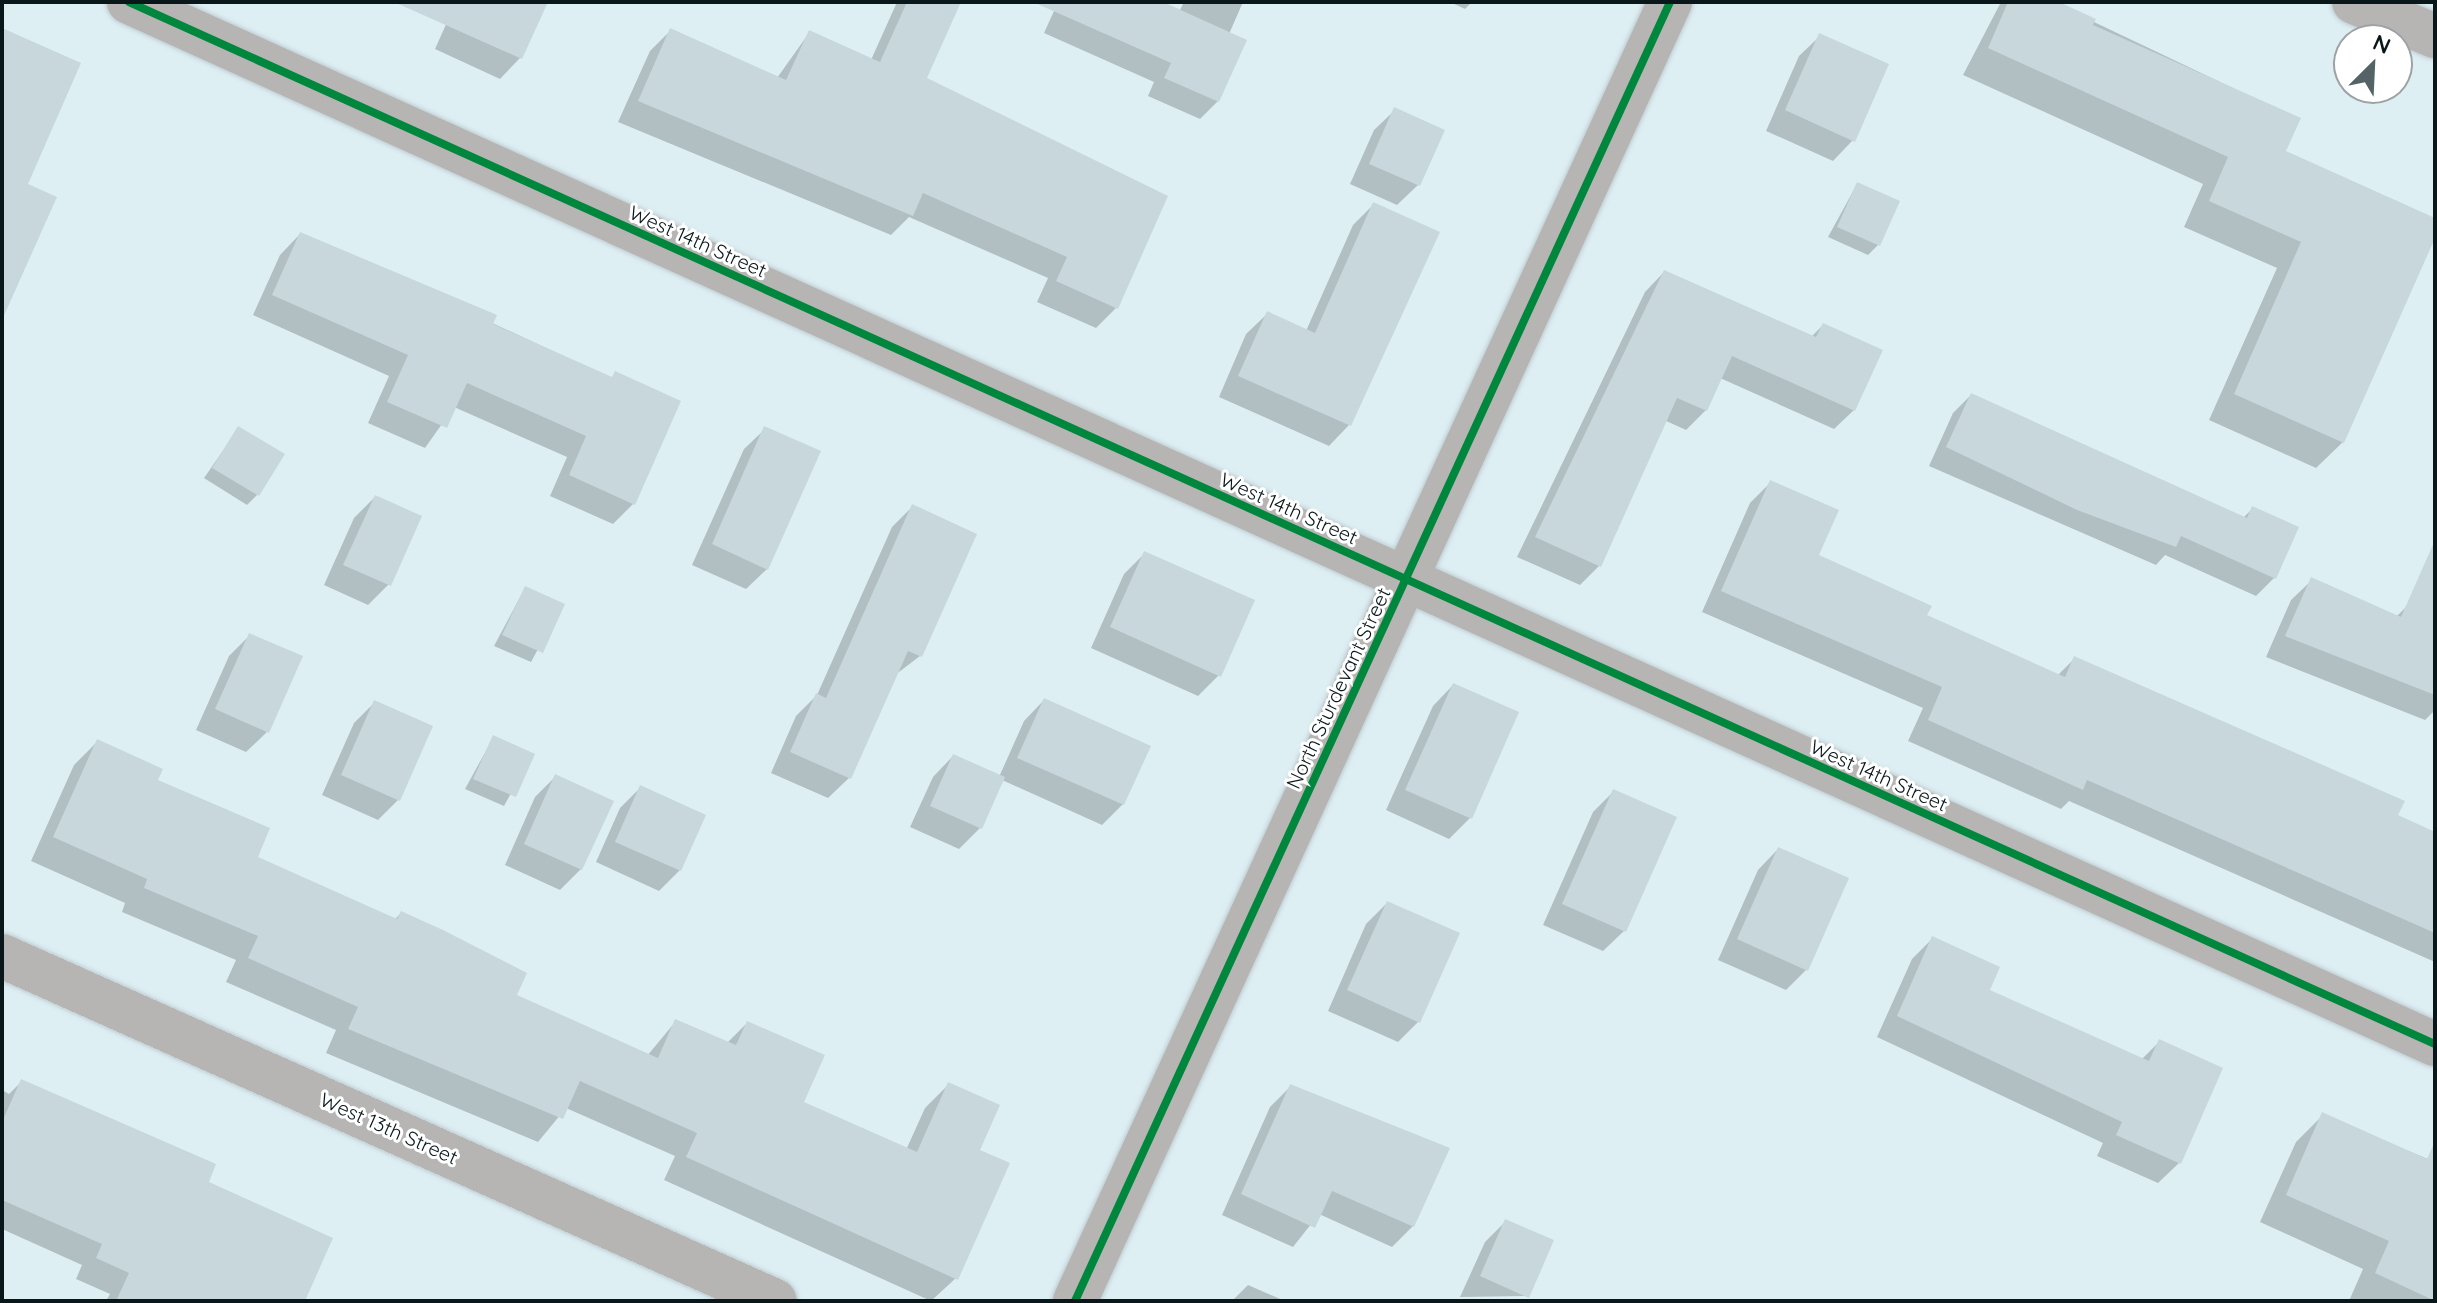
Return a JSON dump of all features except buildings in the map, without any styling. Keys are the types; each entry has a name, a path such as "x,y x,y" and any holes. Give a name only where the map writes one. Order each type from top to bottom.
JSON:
{"street":[{"name":"West 14th Street","path":"129,2 2435,1044"},
{"name":"North Sturdevant Street","path":"1075,1301 1670,2"},
{"path":"2354,2 2435,36"},
{"name":"West 13th Street","path":"2,956 775,1301"}],"cycle path":[{"path":"129,2 2435,1044"},
{"path":"1075,1301 1670,2"}]}
